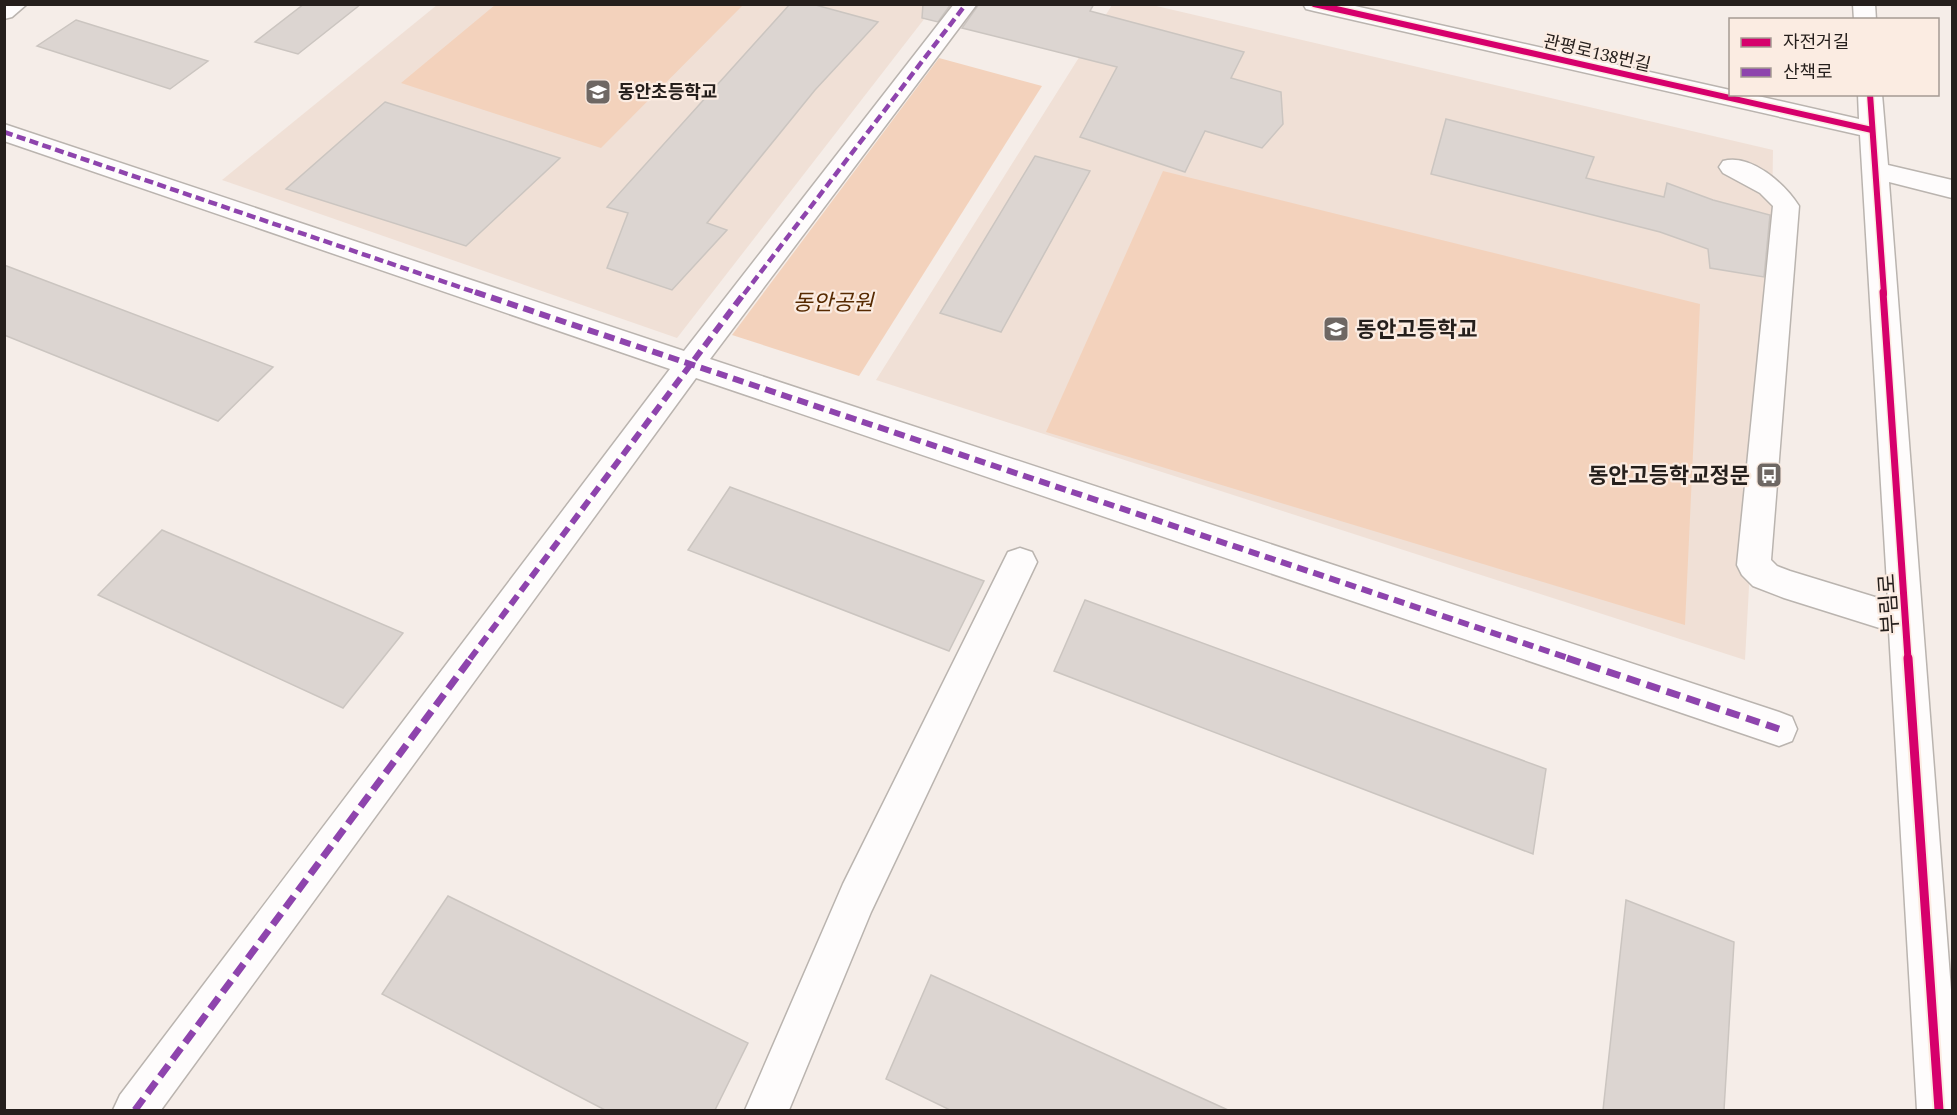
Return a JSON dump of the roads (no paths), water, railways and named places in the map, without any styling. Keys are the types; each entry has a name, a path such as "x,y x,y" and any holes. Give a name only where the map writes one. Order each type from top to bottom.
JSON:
{"street":[{"path":"4,12 16,4"},
{"path":"135,1110 690,364 966,4"},
{"name":"관평로138번길","path":"1314,4 1872,130"},
{"name":"부림로","path":"1870,96 1939,1110"},
{"path":"4,132 1779,729"},
{"path":"1732,167 1766,182 1778,193 1786,206 1754,565 1765,576 1784,584 1907,622"},
{"path":"1874,170 1953,189"},
{"path":"767,1110 857,898 1020,562"}],"place":[{"name":"동안초등학교","path":"598,92"},
{"name":"동안고등학교","path":"1336,329"},
{"name":"동안고등학교정문","path":"1769,475"}],"park label":[{"name":"동안공원","path":"833,302"}]}
